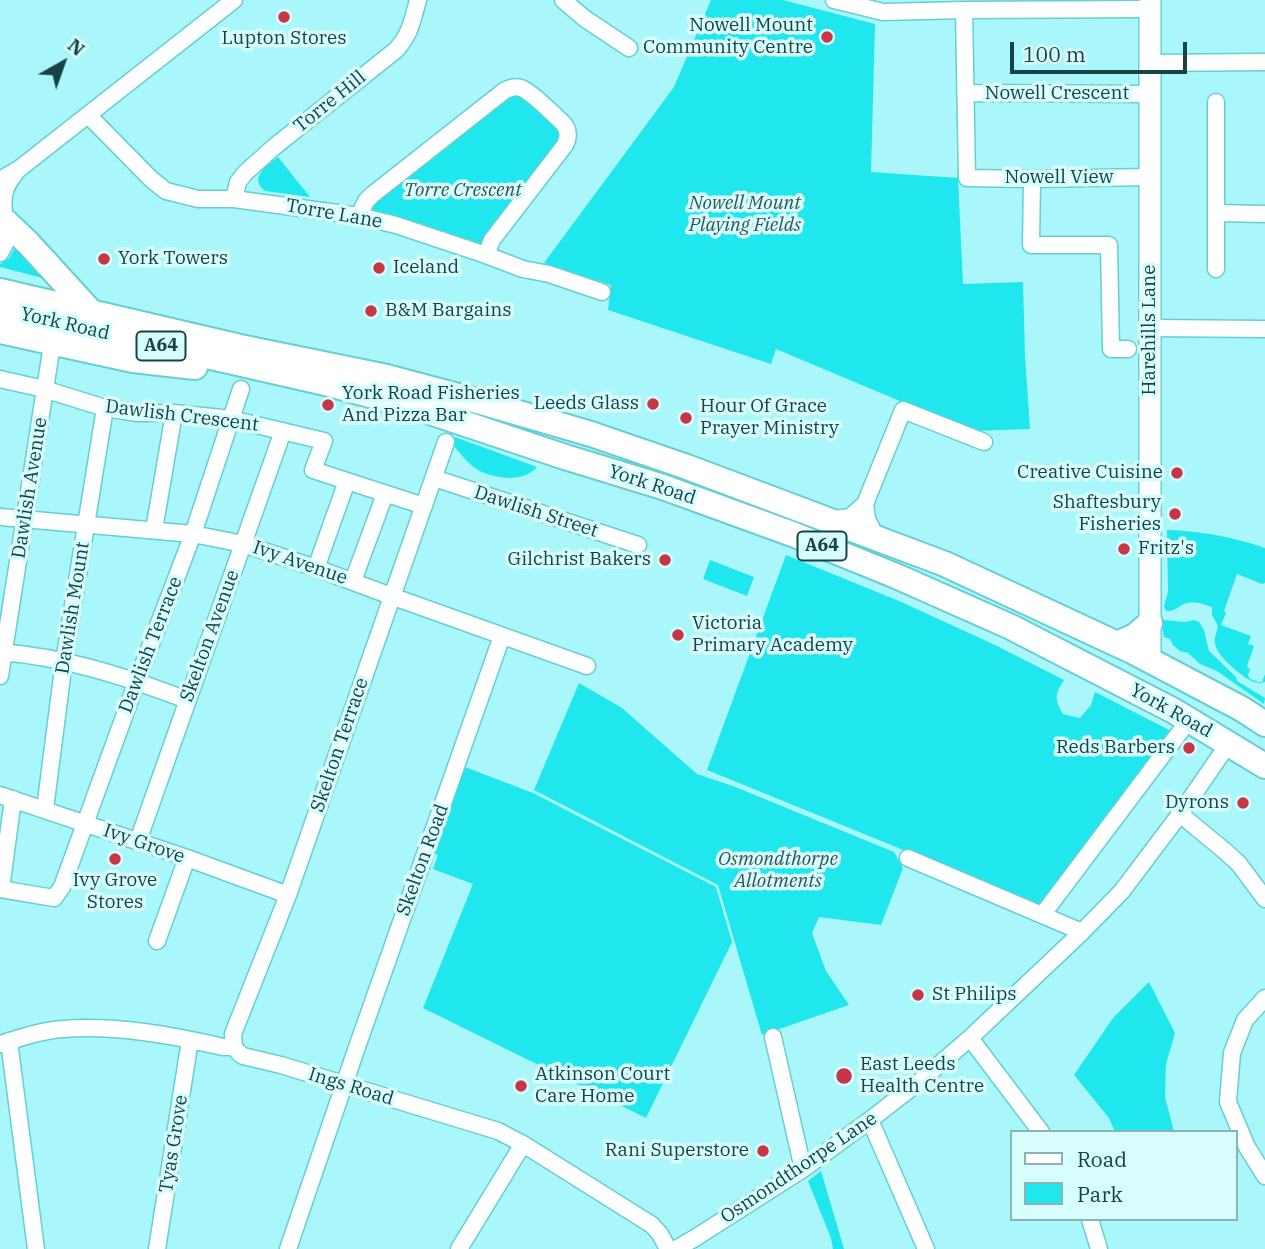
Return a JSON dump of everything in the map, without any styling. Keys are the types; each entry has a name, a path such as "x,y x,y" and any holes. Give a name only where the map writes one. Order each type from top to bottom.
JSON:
{"highway":[{"path":"3,217 93,313"},
{"name":"York Road","path":"0,291 240,347 387,377 591,434 945,564 1150,659 1265,724"},
{"name":"York Road","path":"0,309 321,382 418,408 663,487 795,535 1011,627 1181,715 1265,766"},
{"path":"0,331 48,351 321,382"},
{"path":"1117,644 1135,636 1150,623"},
{"path":"1150,659 1155,681 1181,715"},
{"path":"1214,694 1234,719 1235,733 1228,743"}],"main road":[{"name":"Harehills Lane","path":"1150,5 1150,659"}],"street":[{"path":"0,180 19,169 234,0"},
{"name":"Torre Hill","path":"234,199 238,182 245,173 396,50 406,38 418,0"},
{"path":"563,0 583,18 629,48"},
{"path":"834,0 883,6 964,10 1150,5"},
{"path":"964,10 965,93"},
{"path":"1150,63 1265,62"},
{"path":"359,216 372,195 504,91 519,87 563,122 568,136 565,145 492,240 486,255"},
{"name":"Nowell Crescent","path":"965,93 1150,94"},
{"name":"Nowell View","path":"965,93 967,178 1150,177"},
{"path":"1216,102 1216,269"},
{"name":"Torre Lane","path":"88,115 166,191 198,199 234,199 359,216 396,225 523,269 548,274 602,292"},
{"path":"0,253 8,232 3,217 4,196 8,183 19,169"},
{"path":"1032,179 1031,245 1109,245 1111,349 1128,349"},
{"path":"1216,213 1265,214"},
{"path":"1150,328 1265,329"},
{"name":"Dawlish Avenue","path":"0,676 48,351"},
{"name":"Dawlish Crescent","path":"0,379 105,408 138,413 174,413 231,419 324,441 313,470 347,481"},
{"name":"Dawlish Terrace","path":"0,889 54,898 62,887 136,681 193,534 241,389"},
{"name":"Dawlish Mount","path":"45,809 64,661 105,408"},
{"path":"827,519 850,517 865,504 903,410 984,442"},
{"path":"154,530 174,413"},
{"name":"Skelton Avenue","path":"138,841 283,431"},
{"name":"Skelton Terrace","path":"233,1047 233,1034 288,895 446,442"},
{"name":"Dawlish Street","path":"434,478 638,545"},
{"path":"316,568 347,481 424,506"},
{"path":"353,581 385,494"},
{"path":"865,504 867,519 876,537"},
{"name":"Ivy Avenue","path":"0,517 193,534 243,544 587,666"},
{"name":"Skelton Road","path":"288,1249 360,1036 502,636"},
{"path":"2,652 64,661 102,670 187,700"},
{"path":"1043,914 1181,715"},
{"name":"Osmondthorpe Lane","path":"676,1249 803,1168 870,1120 970,1038 1122,891 1180,814 1228,743"},
{"path":"0,889 7,797"},
{"name":"Ivy Grove","path":"7,797 288,895"},
{"path":"1180,814 1239,864 1265,899"},
{"path":"157,940 187,858"},
{"path":"908,858 1082,932"},
{"path":"1265,998 1245,1020 1232,1053 1228,1102 1247,1147 1265,1176"},
{"name":"Ings Road","path":"5,1042 61,1029 91,1028 123,1030 233,1047 243,1056 498,1131 652,1226 668,1249"},
{"path":"774,1037 803,1168"},
{"path":"970,1038 1039,1130"},
{"name":"Tyas Grove","path":"157,1249 190,1040"},
{"path":"5,1042 36,1249"},
{"path":"870,1120 926,1249"},
{"path":"459,1249 523,1144"},
{"path":"1091,1221 1100,1249"}],"green space":[{"name":"Nowell Mount Playing Fields","path":"711,0 783,0 875,24 871,172 958,178 963,284 1023,282 1030,429 975,431 776,349 771,364 608,310 611,285 544,263 674,87"},
{"name":"Torre Crescent","path":"514,87 568,131 486,255 362,208"},
{"path":"278,157 310,197 265,191 260,186 258,181 261,172"},
{"path":"17,245 37,269 37,274 58,282 0,267"},
{"path":"455,437 537,467 524,475 509,478 485,473 471,465 453,445"},
{"path":"1167,530 1217,535 1265,548 1265,583 1237,574 1221,625 1251,636 1248,644 1254,646 1247,666 1250,670 1248,675 1250,679 1262,682 1265,674 1265,682 1257,683 1249,680 1230,666 1220,654 1216,648 1218,626 1212,615 1212,607 1190,602 1166,611"},
{"path":"786,555 899,601 1064,680 1057,697 1063,714 1080,718 1091,705 1095,692 1173,732 1041,906 707,770"},
{"path":"710,560 754,577 747,596 703,579"},
{"path":"1163,620 1199,622 1204,630 1209,651 1237,681 1265,698 1264,704 1217,671 1180,651 1170,639 1164,637"},
{"name":"Osmondthorpe Allotments","path":"579,683 622,708 697,774 894,852 903,868 881,925 819,917 812,933 826,971 849,1005 762,1035 718,885 534,790"},
{"path":"465,767 533,793 716,887 732,942 646,1118 423,1008 473,884 433,869 438,855 433,853"},
{"path":"1149,982 1175,1033 1166,1064 1165,1097 1173,1130 1114,1130 1109,1118 1074,1075 1113,1018"},
{"path":"821,1171 844,1249 833,1249 808,1181"}],"place":[{"name":"Lupton Stores","path":"284,17"},
{"name":"Nowell Mount Community Centre","path":"827,37"},
{"name":"York Towers","path":"104,259"},
{"name":"Iceland","path":"379,268"},
{"name":"B&M Bargains","path":"371,311"},
{"name":"Leeds Glass","path":"653,404"},
{"name":"York Road Fisheries And Pizza Bar","path":"328,405"},
{"name":"Hour Of Grace Prayer Ministry","path":"686,418"},
{"name":"Creative Cuisine","path":"1177,473"},
{"name":"Shaftesbury Fisheries","path":"1175,514"},
{"name":"Fritz's","path":"1124,549"},
{"name":"Gilchrist Bakers","path":"665,560"},
{"name":"Victoria Primary Academy","path":"678,635"},
{"name":"Reds Barbers","path":"1189,748"},
{"name":"Dyrons","path":"1243,803"},
{"name":"Ivy Grove Stores","path":"115,859"},
{"name":"St Philips","path":"918,995"},
{"name":"East Leeds Health Centre","path":"844,1076"},
{"name":"Atkinson Court Care Home","path":"521,1086"},
{"name":"Rani Superstore","path":"763,1151"}]}
